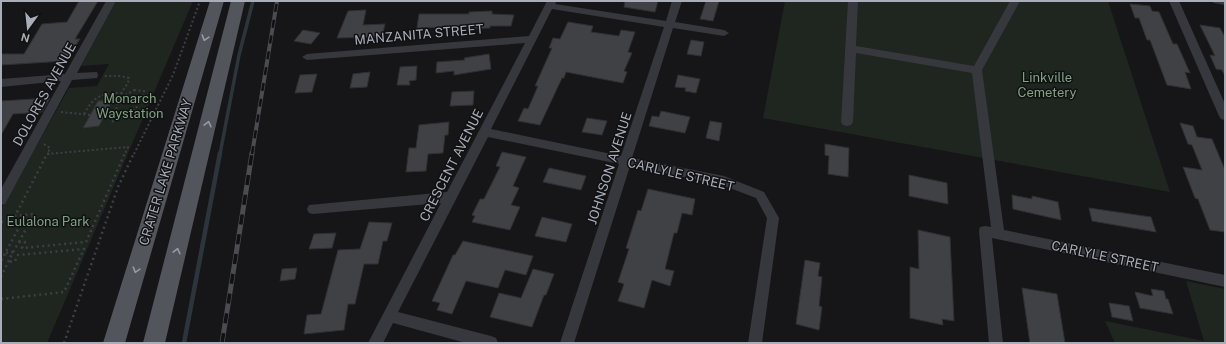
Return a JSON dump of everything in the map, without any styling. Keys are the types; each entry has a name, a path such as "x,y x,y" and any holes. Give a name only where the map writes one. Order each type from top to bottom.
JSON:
{"main road":[{"name":"CRATER LAKE PARKWAY","path":"114,343 217,1"},
{"name":"CRATER LAKE PARKWAY","path":"154,343 238,1"}],"street":[{"name":"DOLORES AVENUE","path":"1,200 111,1"},
{"name":"JOHNSON AVENUE","path":"567,343 677,1"},
{"path":"847,122 853,1"},
{"path":"996,343 991,232 977,70 1014,1"},
{"path":"1174,1 1225,116"},
{"path":"1217,1 1225,2"},
{"path":"551,4 724,33"},
{"name":"CRESCENT AVENUE","path":"375,343 551,4"},
{"name":"MANZANITA STREET","path":"308,57 532,39"},
{"path":"851,49 977,70"},
{"path":"1,83 93,75"},
{"name":"CARLYLE STREET","path":"484,132 724,181 760,195 773,218 755,343"},
{"path":"313,209 450,197"},
{"name":"CARLYLE STREET","path":"991,232 1225,281"},
{"path":"389,316 491,343"}],"path":[{"path":"64,343 118,187 173,76 200,1"},
{"path":"93,75 126,76 129,78 123,94 119,99 115,114 118,116"},
{"path":"84,114 90,102 96,96 104,94 123,94 134,90 144,91 143,98 132,114 127,116 118,116 112,122"},
{"path":"49,113 72,112 91,116"},
{"path":"1,277 18,242 34,214 15,216 47,154 128,146 86,242 22,248 25,242 18,242"},
{"path":"1,222 23,220 1,261"},
{"path":"1,299 64,292 84,249 18,255 16,261 8,262"},
{"path":"5,253 13,252"}],"green space":[{"name":"Eulalona Park","path":"116,1 193,1 47,343 1,343 1,209 69,88 97,86 109,64 81,66"},
{"name":"Linkville Cemetery","path":"785,1 1108,1 1170,192 763,118"},
{"path":"1186,281 1225,289 1225,343 1115,343 1105,321 1204,341"}],"building":[{"path":"79,1 98,1 75,39 80,39 65,61 1,65 1,54 24,54 42,24 67,22"},
{"path":"625,1 658,1 655,12 624,7"},
{"path":"706,1 719,1 713,21 700,19"},
{"path":"1130,4 1150,6 1152,11 1159,12 1173,44 1177,44 1190,73 1185,72 1191,89 1167,85 1150,40 1147,40 1139,18 1135,18"},
{"path":"366,10 363,25 385,24 382,37 337,38 348,11"},
{"path":"492,11 492,14 514,15 511,26 454,29 454,27 417,28 419,14 469,14 469,12"},
{"path":"568,22 593,26 591,32 619,36 621,30 635,32 628,52 632,53 624,71 627,72 623,83 566,72 540,125 518,121 524,108 528,109 538,86 535,86 552,48 549,48 553,38 560,39"},
{"path":"1200,25 1220,28 1225,37 1225,76 1222,70 1216,69 1210,55 1215,56"},
{"path":"303,30 320,33 311,44 294,41"},
{"path":"691,40 704,42 701,56 687,54"},
{"path":"489,54 491,69 454,75 454,71 436,73 437,62 465,60 464,58"},
{"path":"417,66 416,80 409,81 410,85 397,85 400,67"},
{"path":"370,72 367,87 350,88 353,74"},
{"path":"317,74 312,92 295,93 300,75"},
{"path":"678,75 700,79 696,93 685,91 686,88 675,87"},
{"path":"474,91 473,105 450,106 452,92"},
{"path":"50,98 42,112 13,114 1,135 1,101"},
{"path":"113,100 99,126 83,128 98,101"},
{"path":"661,111 690,117 685,133 649,126 652,116 659,117"},
{"path":"587,118 607,121 602,135 582,132"},
{"path":"710,121 722,123 719,141 706,138"},
{"path":"449,122 448,135 445,135 443,153 428,154 426,171 406,172 409,148 416,148 419,125"},
{"path":"1180,123 1193,126 1197,137 1212,139 1225,170 1225,232 1210,230 1198,199 1195,198 1183,167 1202,170 1192,145 1188,144"},
{"path":"825,144 849,148 848,177 828,174 829,156 825,155"},
{"path":"502,152 526,157 513,186 519,188 511,205 520,207 510,230 472,222 475,216 472,215 480,199 484,199 500,167 496,166"},
{"path":"549,168 586,176 581,190 543,182"},
{"path":"909,175 947,183 948,204 909,196"},
{"path":"648,189 695,199 692,215 682,213 677,233 674,233 665,269 674,271 670,286 652,280 644,308 618,301 624,284 618,282 629,249 626,248 638,210 641,211"},
{"path":"1012,195 1032,199 1032,196 1058,202 1061,220 1013,209"},
{"path":"1089,208 1151,217 1156,232 1092,221"},
{"path":"542,217 572,224 566,242 535,236"},
{"path":"369,222 392,223 387,241 383,241 378,264 364,264 355,304 348,304 344,330 304,334 307,315 321,314 338,250 360,249"},
{"path":"918,230 950,237 954,321 942,319 943,325 910,318 910,267 919,269"},
{"path":"336,233 332,248 309,249 314,234"},
{"path":"463,241 533,256 526,275 505,270 498,288 466,281 452,314 437,310 440,303 432,301 453,255 455,255"},
{"path":"805,260 820,263 818,276 822,277 819,306 822,307 819,330 796,324"},
{"path":"297,268 295,279 280,281 282,269"},
{"path":"533,269 554,274 532,327 490,317 499,293 521,298"},
{"path":"1022,288 1057,294 1065,343 1030,343"},
{"path":"1151,289 1164,291 1173,314 1140,308 1135,292 1153,296"},
{"path":"1109,303 1129,306 1133,321 1112,317"}],"waterway":[{"path":"220,154 239,55 253,1"},
{"path":"184,343 220,153"}],"railway":[{"path":"252,154 277,1"},
{"path":"222,343 252,153"}],"park label":[{"name":"Monarch Waystation","path":"130,106"}]}
